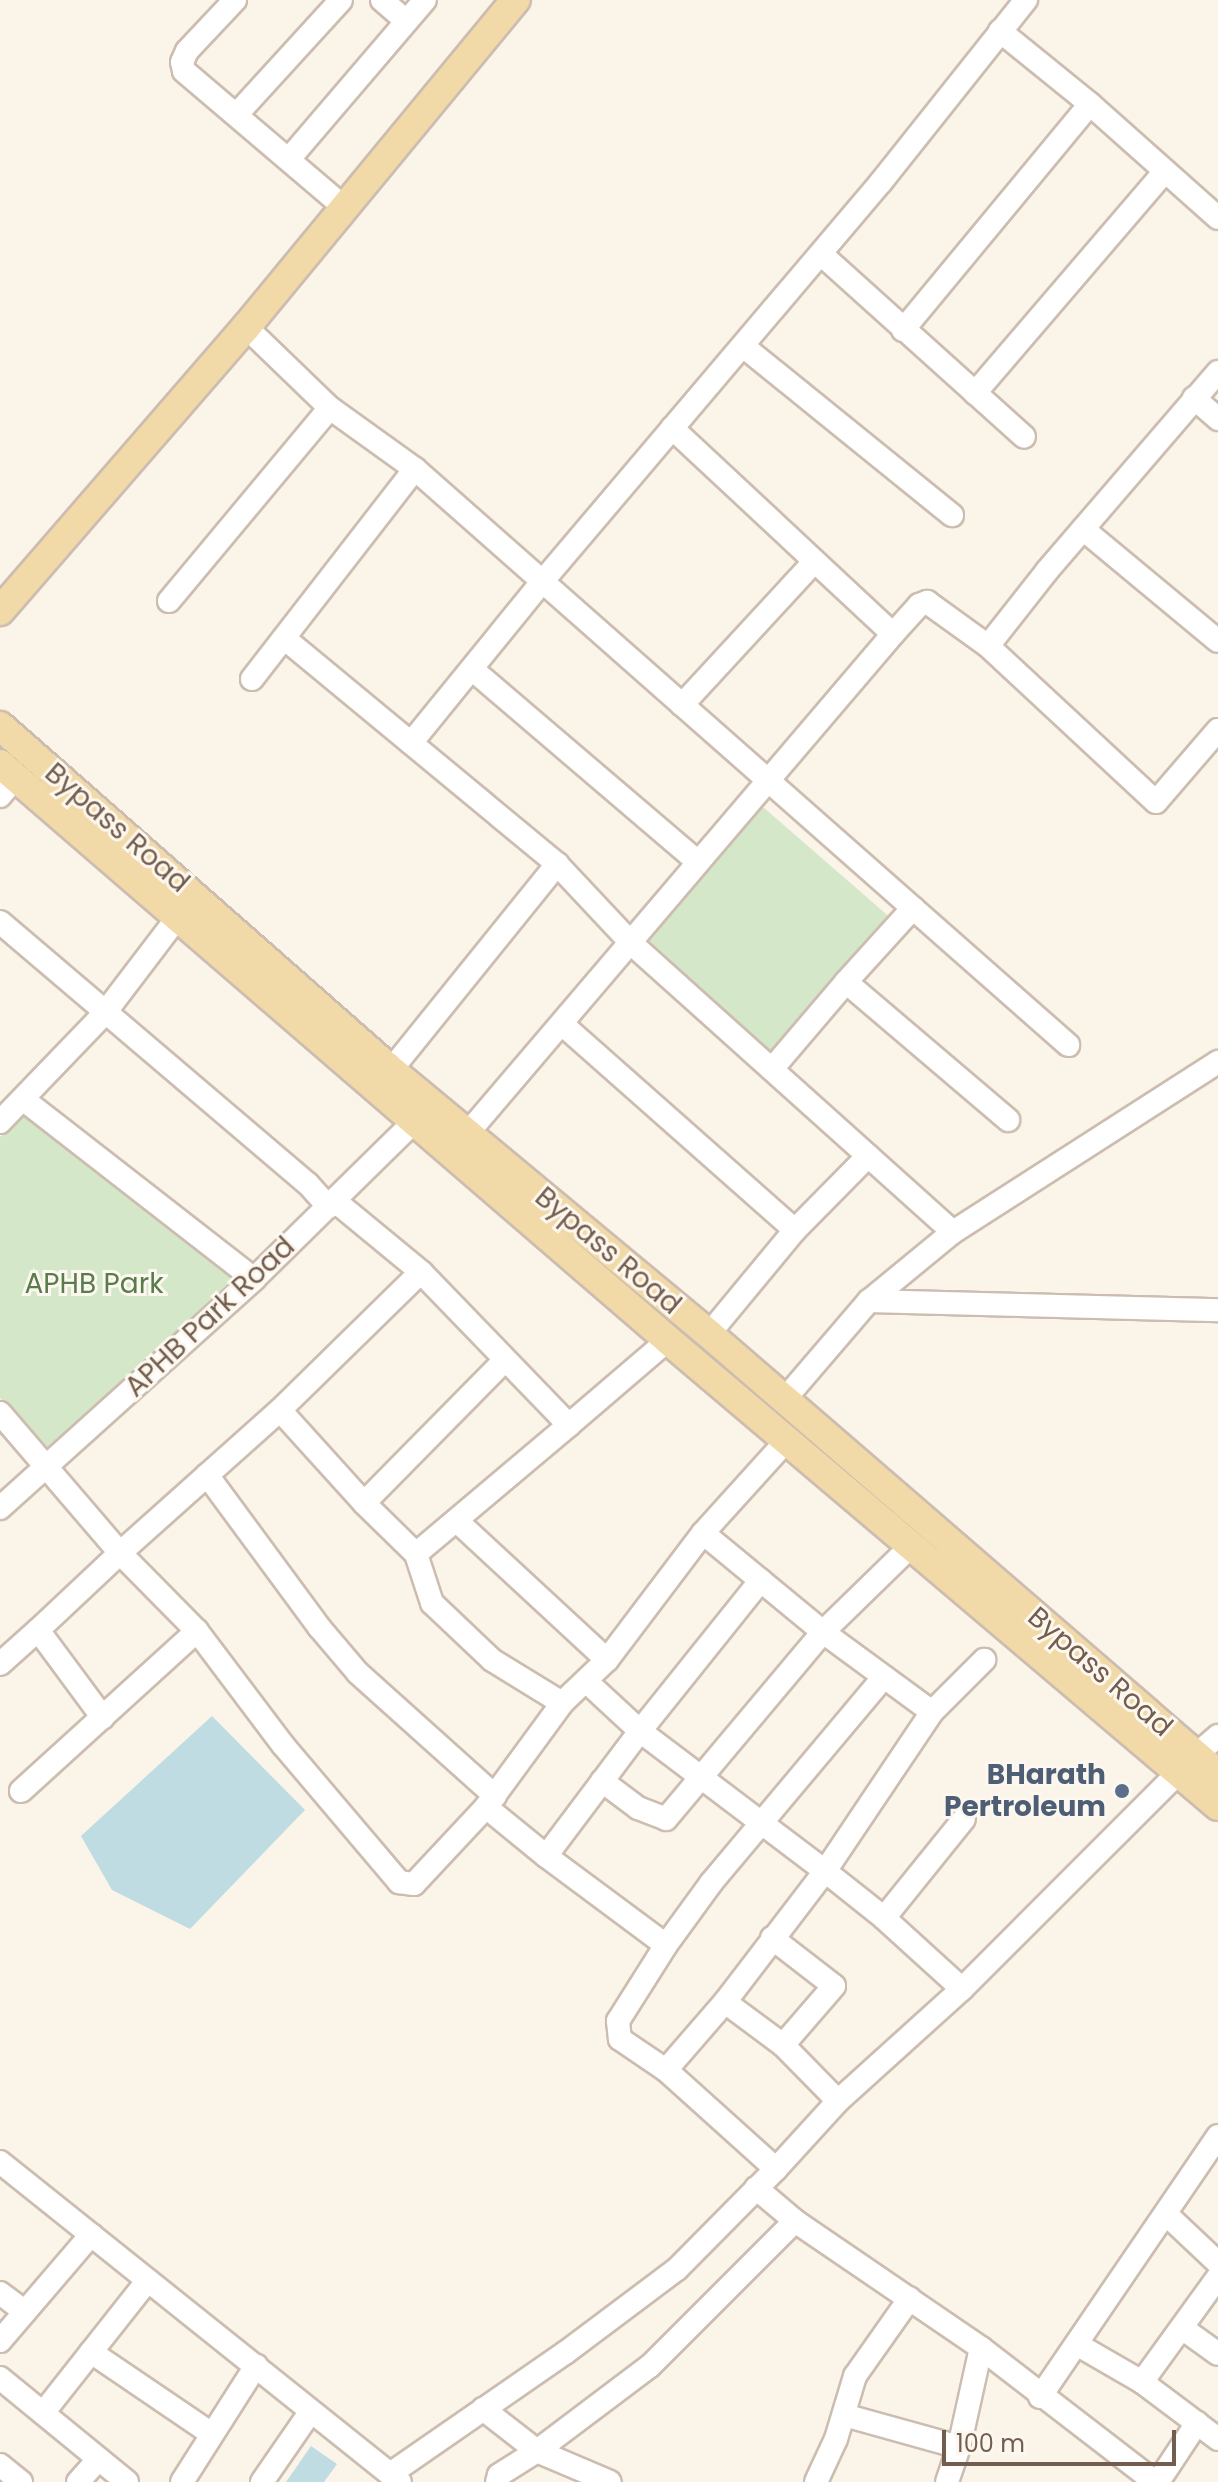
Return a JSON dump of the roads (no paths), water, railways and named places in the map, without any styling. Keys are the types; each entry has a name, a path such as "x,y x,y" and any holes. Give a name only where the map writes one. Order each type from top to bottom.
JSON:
{"main road":[{"path":"0,611 246,327 516,0"},
{"name":"Bypass Road","path":"0,726 391,1070 784,1400 1188,1764 1218,1806"},
{"name":"Bypass Road","path":"5,779 178,917 910,1547 1188,1764 1218,1774"}],"street":[{"path":"235,0 187,51 182,62 184,71 344,207"},
{"path":"237,114 341,0"},
{"path":"382,0 406,21"},
{"path":"289,159 425,0"},
{"path":"411,743 542,582 821,254 1026,0"},
{"path":"1000,31 1090,104 1218,218"},
{"path":"903,330 1090,104"},
{"path":"975,393 1165,171"},
{"path":"821,254 1024,437"},
{"path":"246,327 330,408 415,469 1068,1045"},
{"path":"743,346 952,515"},
{"path":"988,646 1083,529 1218,372"},
{"path":"1194,398 1218,419"},
{"path":"169,601 330,408"},
{"path":"672,428 813,563 893,634"},
{"path":"252,679 415,469"},
{"path":"1083,529 1218,641"},
{"path":"682,705 813,563"},
{"path":"467,1134 919,605 927,602 988,646 1156,802 1218,730"},
{"path":"284,638 557,864 632,944 953,1232"},
{"path":"473,670 698,862"},
{"path":"391,1070 557,864"},
{"path":"772,1069 913,908"},
{"path":"0,1122 104,1014 178,917"},
{"path":"5,934 332,1204 421,1272 569,1425"},
{"path":"846,982 1008,1120"},
{"path":"562,1024 795,1230"},
{"path":"784,1400 869,1301 953,1232 1218,1062"},
{"path":"24,1100 254,1279"},
{"name":"APHB Park Road","path":"0,1508 254,1279 415,1121"},
{"path":"709,1334 795,1230 868,1156"},
{"path":"0,1664 280,1410 421,1272"},
{"path":"869,1301 1218,1310"},
{"path":"416,1554 458,1522 668,1340"},
{"path":"364,1503 504,1361"},
{"path":"280,1410 364,1503 416,1554 432,1603 492,1660 562,1703"},
{"path":"0,1413 120,1553 197,1631 283,1745 399,1882 414,1884 490,1802 562,1703 607,1660 703,1533 788,1439"},
{"path":"207,1475 319,1627 358,1673 546,1856 666,1945"},
{"path":"458,1522 607,1660"},
{"path":"703,1533 823,1632 932,1712"},
{"path":"602,1781 638,1808 666,1819 823,1632 910,1547"},
{"path":"546,1856 640,1731 761,1580"},
{"path":"38,1630 103,1718"},
{"path":"21,1791 197,1631"},
{"path":"666,2070 725,2002 825,1871 932,1712 984,1660"},
{"path":"776,2169 666,2070 620,2039 618,2021 666,1945 711,1883 884,1677"},
{"path":"587,1682 640,1731 701,1780 884,1918 962,1989"},
{"path":"497,2482 499,2475 537,2451 650,2366 774,2204 776,2169 838,2101 962,1989 1218,1736"},
{"path":"884,1918 964,1819"},
{"path":"772,1938 834,1986 783,2045"},
{"path":"725,2002 783,2045 838,2101"},
{"path":"1040,2397 1215,2146"},
{"path":"0,2162 396,2479 483,2409 677,2269 774,2204"},
{"path":"774,2204 981,2348 1040,2397 1157,2481 1197,2423"},
{"path":"1166,2214 1218,2263"},
{"path":"0,2341 91,2235"},
{"path":"1142,2382 1218,2277"},
{"path":"43,2413 148,2280"},
{"path":"0,2293 25,2312"},
{"path":"816,2482 844,2415 855,2376 910,2298"},
{"path":"1182,2328 1218,2354"},
{"path":"1078,2345 1142,2382 1218,2439"},
{"path":"947,2482 959,2447 981,2348"},
{"path":"91,2352 210,2433"},
{"path":"182,2482 210,2433 256,2366"},
{"path":"0,2378 127,2482"},
{"path":"483,2409 537,2451 610,2482"},
{"path":"262,2482 311,2411"},
{"path":"844,2415 959,2447"},
{"path":"78,2482 99,2459"},
{"path":"0,2465 21,2482"}],"water":[{"path":"212,1716 305,1810 190,1929 112,1890 81,1836"},
{"path":"311,2446 337,2464 324,2482 286,2482"}],"place":[{"name":"BHarath Pertroleum","path":"1122,1791"}],"park label":[{"name":"APHB Park","path":"94,1284"}]}
